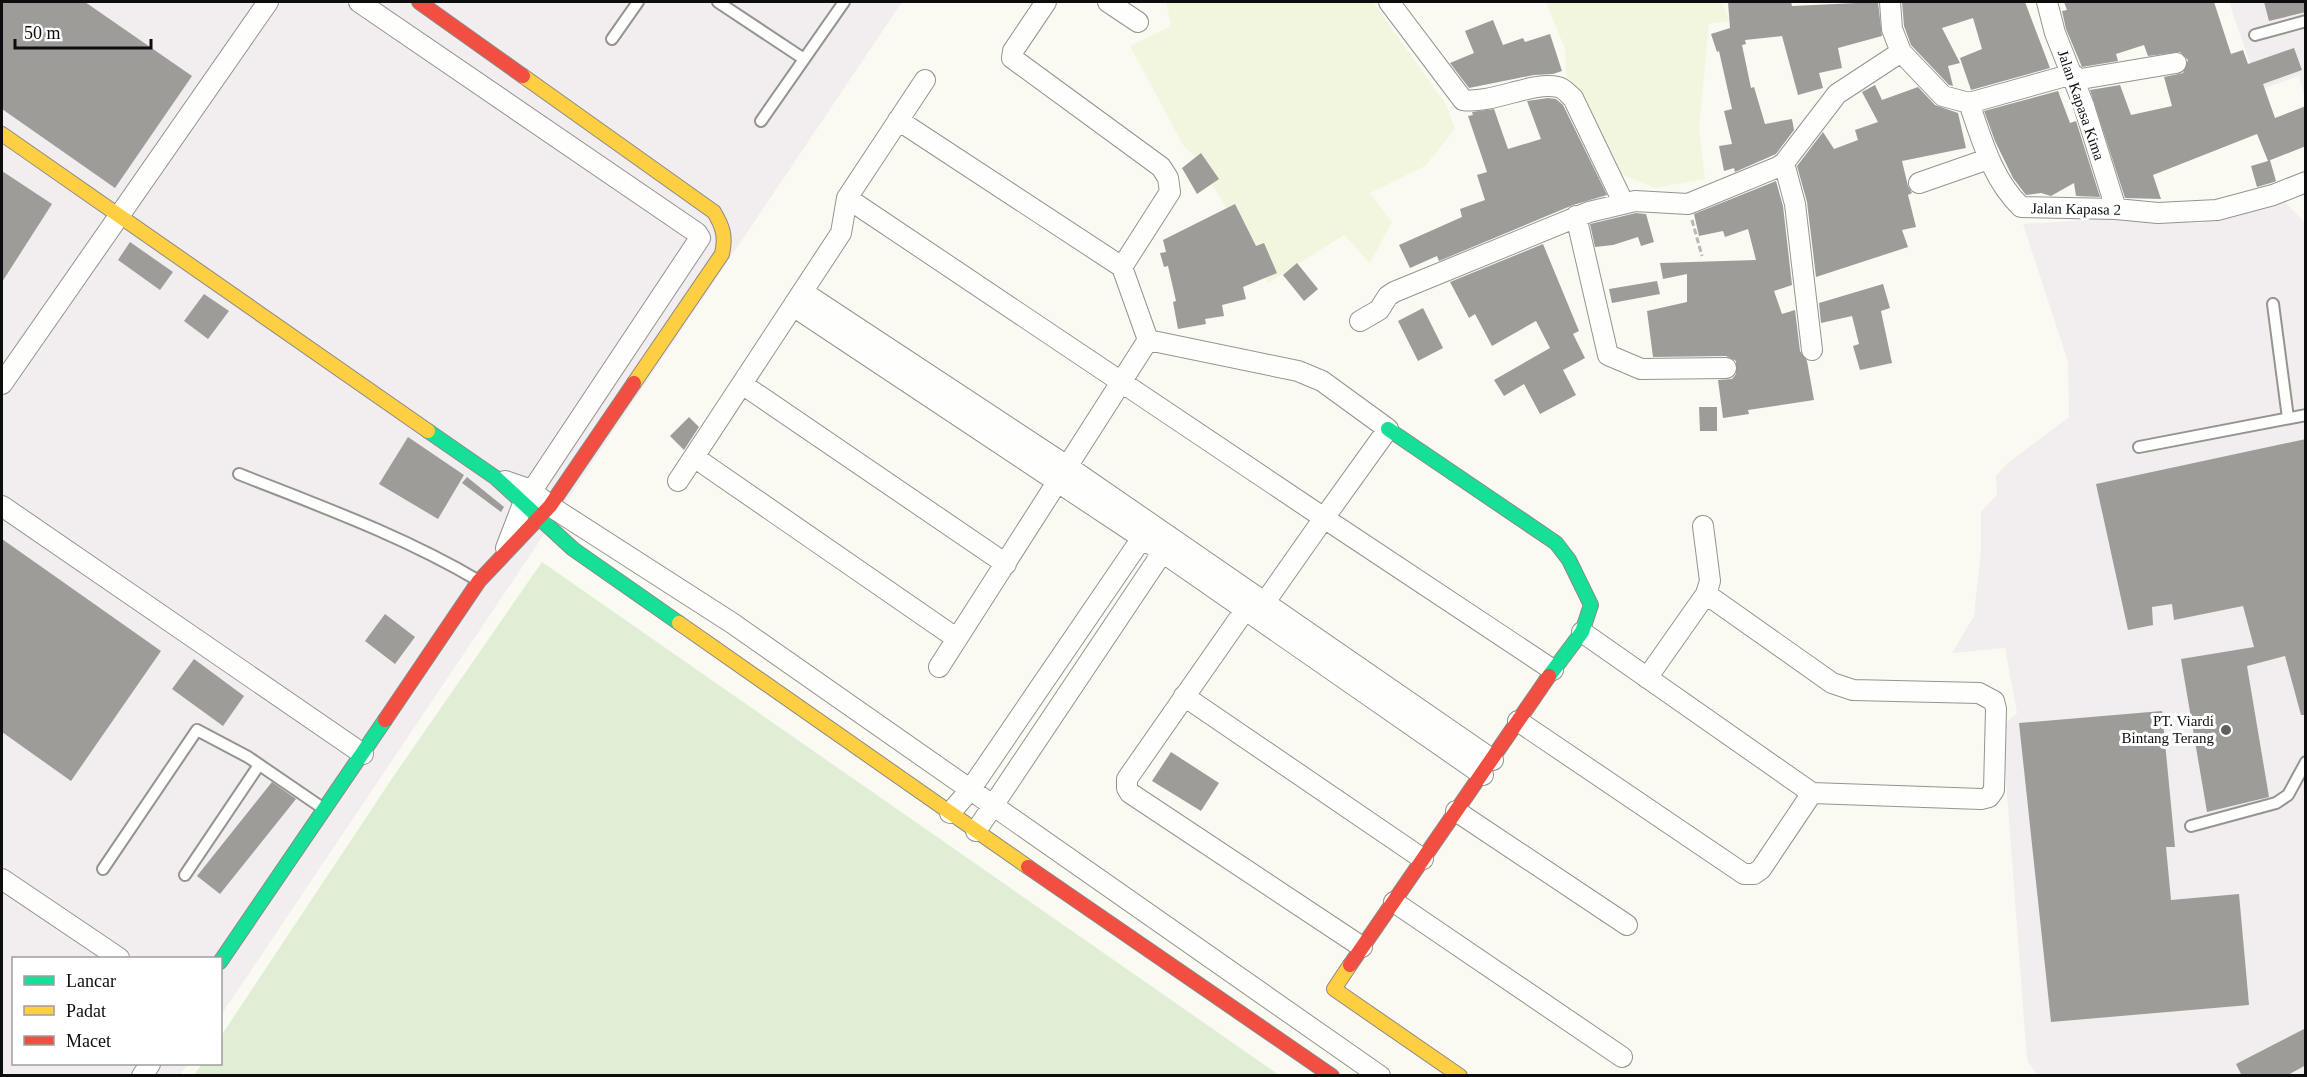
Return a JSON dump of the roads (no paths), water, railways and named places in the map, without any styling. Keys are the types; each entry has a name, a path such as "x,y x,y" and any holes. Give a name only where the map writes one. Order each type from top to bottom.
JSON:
{"street":[{"path":"2,384 268,2"},
{"path":"359,2 696,233 700,238"},
{"path":"222,959 479,581 544,513 722,254 726,234 714,212 419,2"},
{"path":"1046,2 1013,51 1012,58 1016,64 1161,167 1171,185 1170,192 1122,267"},
{"path":"1108,2 1138,22"},
{"path":"1389,2 1463,100 1477,101 1544,87 1557,86 1564,89 1573,98 1623,202"},
{"path":"1890,2 1899,48 1948,100 1969,103 2074,77 2176,63"},
{"name":"Jalan Kapasa Kima","path":"2047,2 2055,33 2074,77 2116,209"},
{"path":"1360,321 1379,310 1388,296 1394,292 1576,216 1623,202 1688,204 1733,188 1784,163 1837,94 1899,48"},
{"path":"678,481 841,233 847,198 925,80"},
{"name":"Jalan Kapasa 2","path":"1969,103 1988,159 2012,198 2021,207 2116,209 2158,213 2217,210 2273,195 2306,182"},
{"path":"898,120 1122,267 1148,340"},
{"path":"2,134 496,478 527,497 544,513 573,549 950,813 1332,1076"},
{"path":"1919,183 1988,159"},
{"path":"1784,163 1795,204 1812,350"},
{"path":"847,198 1553,670"},
{"path":"1576,216 1608,355 1641,369 1726,368"},
{"path":"505,552 527,497 700,238 723,227"},
{"path":"798,299 1167,545 1265,602 1488,768"},
{"path":"939,667 1148,340"},
{"path":"1148,340 1298,371 1322,381 1388,429 1557,543 1569,560 1591,605 1582,632 1553,670 1488,768 1334,989 1460,1076"},
{"path":"742,384 1006,564"},
{"path":"1265,602 1388,429"},
{"path":"694,457 956,638"},
{"path":"2,506 363,754"},
{"path":"544,513 732,623 1380,1076"},
{"path":"1647,678 1706,594 1710,581 1703,526"},
{"path":"950,813 970,790 1147,532"},
{"path":"1167,545 1245,610 1488,768"},
{"path":"976,831 1167,545"},
{"path":"1582,632 1812,793 1981,800 1989,797 1994,790 1996,709 1994,701 1979,693 1843,688 1832,683 1706,594"},
{"path":"1245,610 1127,779 1127,788 1362,947"},
{"path":"1184,696 1423,859"},
{"path":"1518,721 1744,874 1754,874 1761,869 1812,793"},
{"path":"1456,811 1627,925"},
{"path":"2,879 117,957"},
{"path":"1394,902 1622,1057"}],"lane":[{"path":"612,39 638,2"},
{"path":"718,2 804,59"},
{"path":"761,120 844,2"},
{"path":"2255,35 2306,21"},
{"path":"2274,304 2288,418"},
{"path":"2139,447 2306,415"},
{"path":"239,474 357,523 396,536 479,581"},
{"path":"103,869 194,731 199,730 259,765 324,810"},
{"path":"2191,826 2276,803 2288,795 2306,762"},
{"path":"185,875 259,765"}],"place":[{"name":"PT. Viardi Bintang Terang","path":"2226,730"}]}
